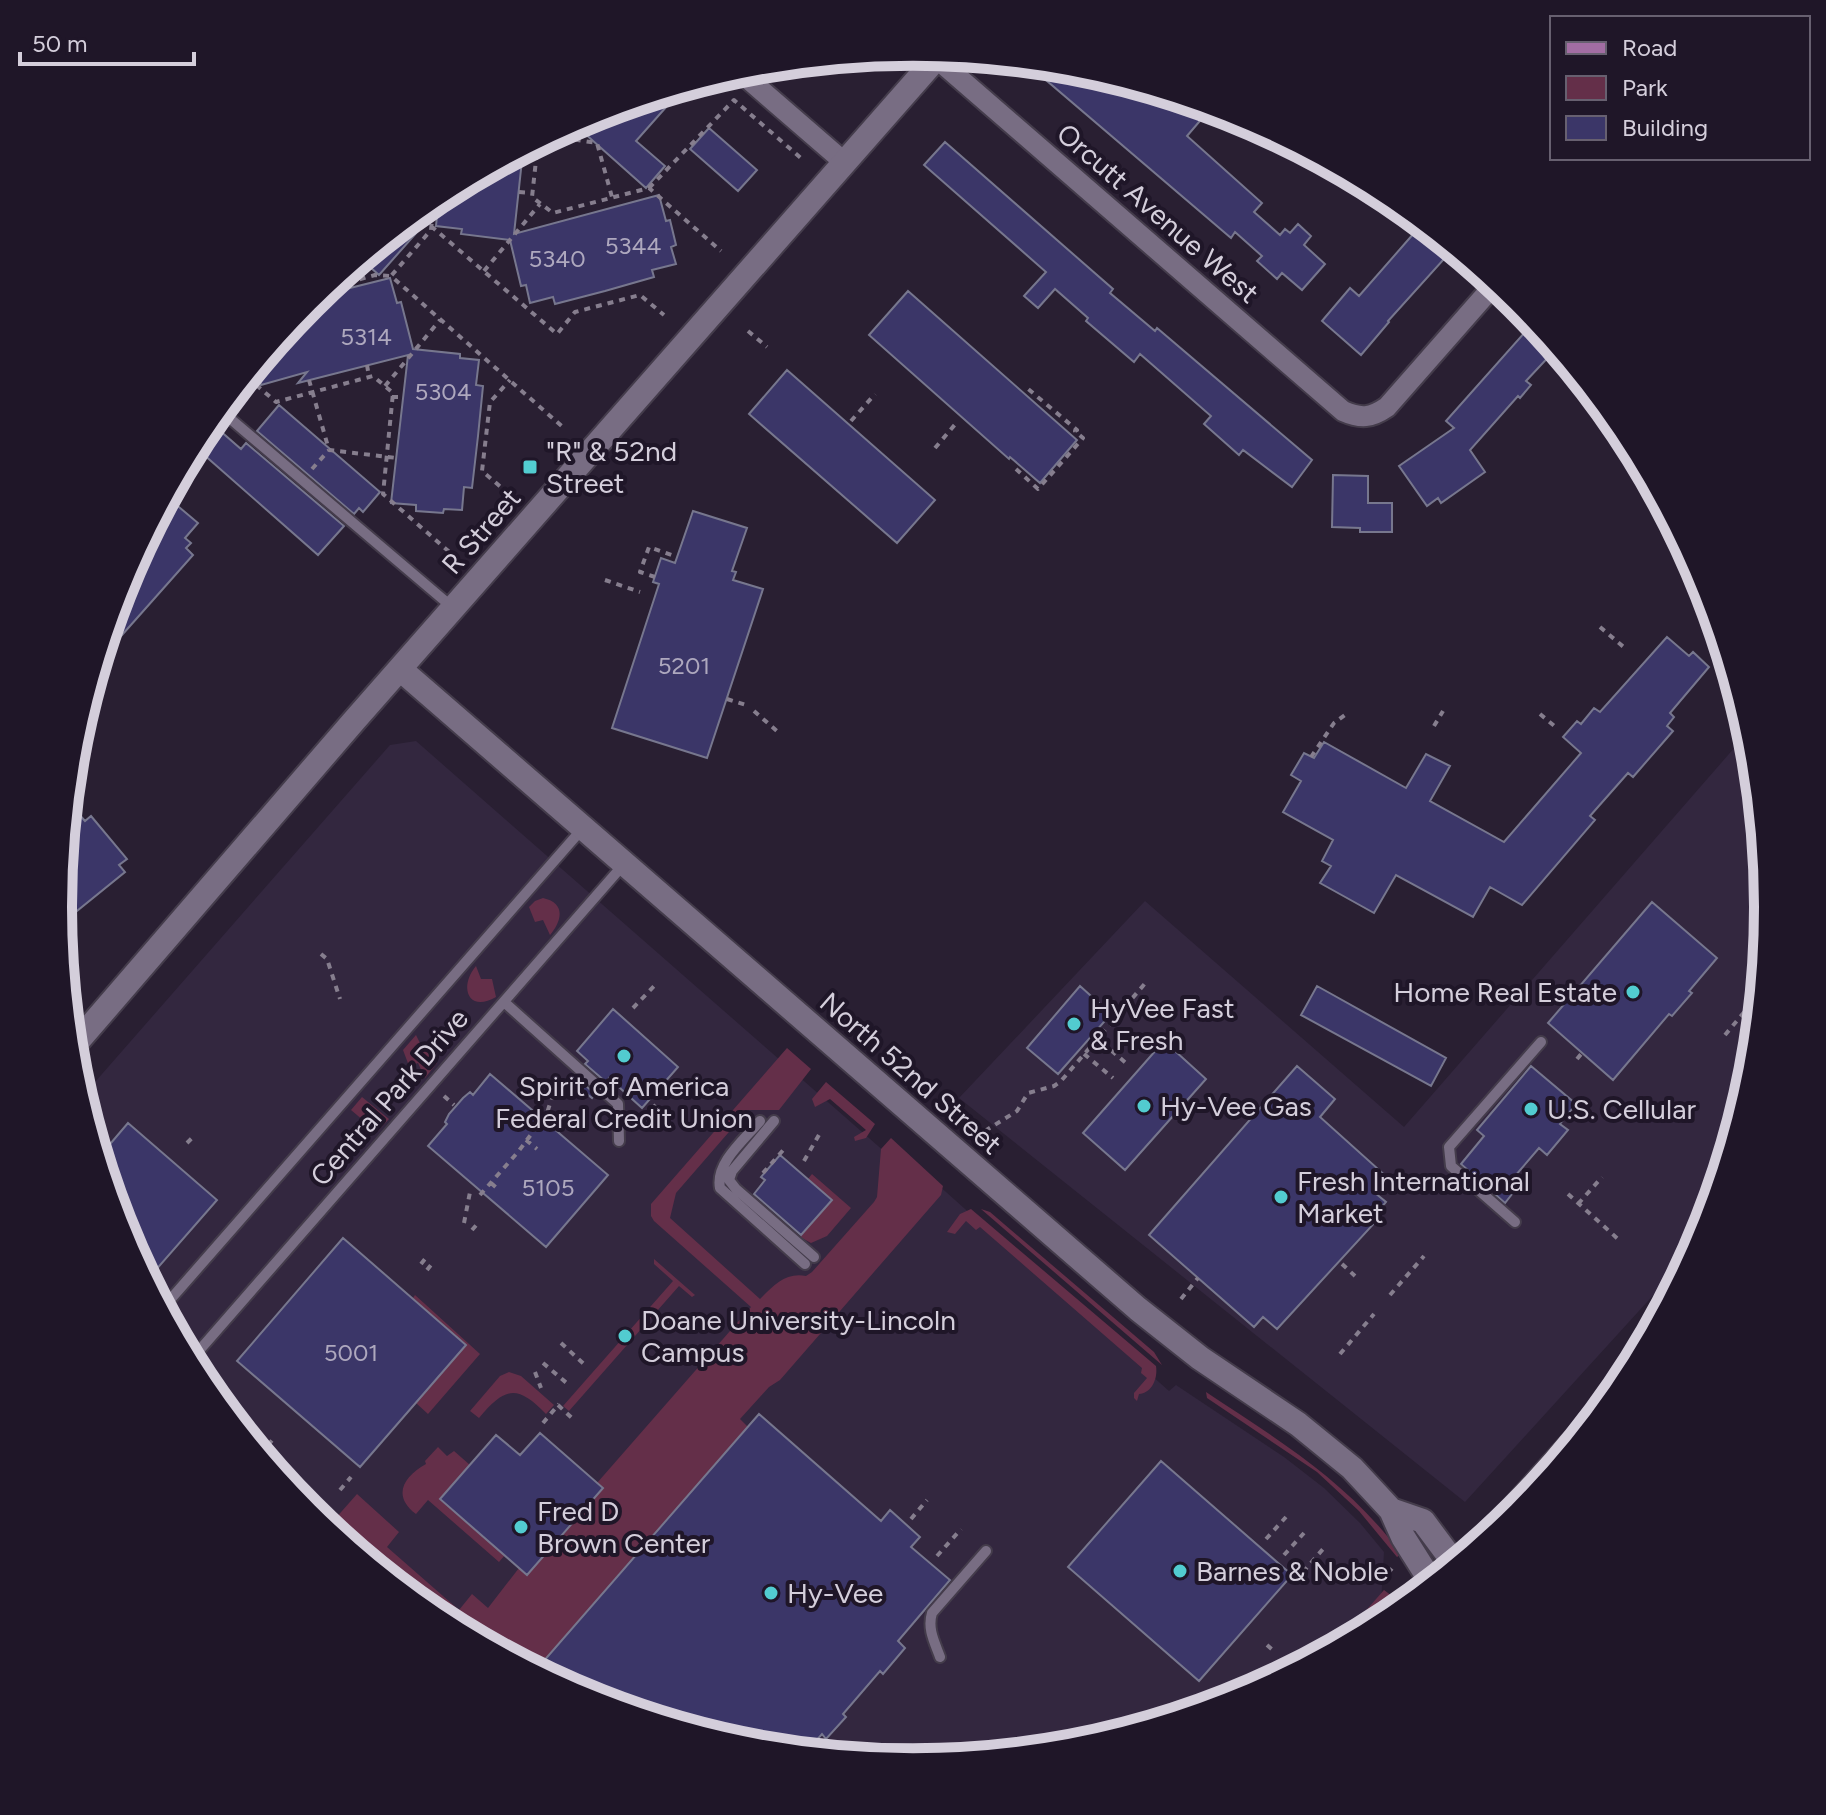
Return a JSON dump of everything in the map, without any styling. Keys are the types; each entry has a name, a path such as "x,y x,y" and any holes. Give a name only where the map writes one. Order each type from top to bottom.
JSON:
{"street":[{"name":"R Street","path":"82,1036 928,67"},
{"name":"Orcutt Avenue West","path":"950,67 1343,411 1363,418 1387,407 1487,293"},
{"path":"751,82 844,162"},
{"name":"North 52nd Street","path":"400,669 1155,1323 1333,1452 1391,1510 1403,1537 1426,1574"},
{"name":"North 52nd Street","path":"1391,1510 1423,1521 1449,1556"}],"lane":[{"path":"229,418 453,608"},
{"name":"Central Park Drive","path":"169,1301 583,828"},
{"name":"Central Park Drive","path":"198,1351 624,864"},
{"path":"504,1002 618,1104 619,1141"},
{"path":"1515,1222 1451,1166 1449,1147 1541,1042"},
{"path":"760,1121 723,1165 718,1179 720,1188 810,1261 729,1180 732,1171 774,1121"},
{"path":"940,1657 931,1632 932,1613 986,1551"}],"path":[{"path":"536,155 532,197 553,213 649,188 734,100 802,159"},
{"path":"571,139 597,143 612,197"},
{"path":"649,188 721,251"},
{"path":"519,192 532,193"},
{"path":"484,271 540,204"},
{"path":"391,276 431,230 432,217"},
{"path":"431,226 557,334 575,312 640,295 664,315"},
{"path":"351,282 375,275 391,276 565,429"},
{"path":"385,386 440,320"},
{"path":"748,331 767,347"},
{"path":"367,365 369,377"},
{"path":"255,384 276,402 373,376 385,386 393,393 383,494 454,556"},
{"path":"309,380 329,450"},
{"path":"509,494 482,471 490,402 510,380"},
{"path":"1016,469 1038,489 1083,438 1027,388"},
{"path":"851,421 875,394"},
{"path":"392,397 404,397"},
{"path":"935,448 958,421"},
{"path":"329,450 397,458"},
{"path":"303,480 329,450"},
{"path":"655,577 640,572 649,547 677,557"},
{"path":"605,580 640,592"},
{"path":"1600,627 1626,649"},
{"path":"727,699 749,706"},
{"path":"754,711 778,732"},
{"path":"1434,726 1443,711"},
{"path":"1311,757 1334,723 1349,712"},
{"path":"1540,714 1558,729"},
{"path":"321,954 327,959 340,999"},
{"path":"985,1131 1017,1111 1028,1093 1054,1086 1084,1054 1095,1036 1148,980"},
{"path":"633,1008 657,983"},
{"path":"1725,1035 1746,1010"},
{"path":"1095,1036 1126,1063"},
{"path":"1577,1059 1582,1053"},
{"path":"1084,1054 1113,1078"},
{"path":"666,1082 675,1090"},
{"path":"480,1195 547,1113 556,1085"},
{"path":"437,1091 454,1105"},
{"path":"804,1161 820,1133"},
{"path":"187,1143 192,1138"},
{"path":"526,1140 537,1149"},
{"path":"763,1173 785,1148"},
{"path":"1578,1204 1602,1177"},
{"path":"491,1183 498,1189"},
{"path":"464,1223 470,1192"},
{"path":"1568,1194 1618,1239"},
{"path":"472,1230 479,1222"},
{"path":"1390,1295 1424,1256"},
{"path":"1342,1264 1355,1276"},
{"path":"1181,1299 1198,1278"},
{"path":"1340,1354 1374,1314"},
{"path":"561,1343 586,1366"},
{"path":"543,1363 569,1385"},
{"path":"535,1372 541,1388"},
{"path":"543,1423 559,1405 573,1419"},
{"path":"268,1445 274,1438"},
{"path":"340,1490 351,1477"},
{"path":"911,1519 927,1500"},
{"path":"1266,1539 1286,1517"},
{"path":"937,1556 961,1529"},
{"path":"1284,1555 1304,1533"},
{"path":"1303,1572 1323,1549"},
{"path":"1267,1645 1275,1652"}],"shaded area":[{"path":"416,741 902,1167 909,1159 1169,1391 1176,1385 1284,1457 1324,1488 1384,1552 1381,1603 1334,1636 1285,1662 1235,1685 1131,1720 1023,1742 913,1749 858,1747 749,1733 695,1720 591,1685 492,1636 445,1607 358,1540 318,1503 245,1420 184,1328 158,1280 116,1178 91,1086 390,745"},
{"path":"1738,744 1753,852 1753,963 1738,1072 1710,1178 1669,1278 1465,1502 959,1098 1145,901 1404,1127"}],"green space":[{"path":"543,898 555,904 560,913 550,935 543,920 535,922 529,907"},
{"path":"476,966 481,979 492,979 496,997 479,1002 469,996 468,982"},
{"path":"416,1035 423,1049 432,1047 437,1063 425,1078 418,1063 409,1066 403,1050"},
{"path":"787,1048 811,1069 779,1110 748,1110 676,1193 670,1218 760,1299 786,1278 806,1276 812,1272 874,1202 881,1149 891,1138 943,1186 941,1195 780,1380 769,1387 740,1419 748,1427 542,1663 445,1607 401,1575 335,1519 357,1494 399,1532 387,1547 459,1610 472,1594 488,1608 519,1568 603,1488 597,1483 751,1307 654,1221 651,1204"},
{"path":"826,1082 875,1124 866,1138 855,1141 854,1137 866,1130 830,1099 815,1107 812,1099"},
{"path":"362,1097 389,1119 377,1132 351,1110"},
{"path":"812,1174 851,1208 827,1236 811,1243 800,1237 832,1200 808,1179"},
{"path":"971,1209 1156,1366 1153,1384 1139,1394 1137,1401 1134,1393 1147,1378 1141,1373 1142,1368 980,1227 976,1230 966,1221 955,1234 947,1232 960,1214"},
{"path":"981,1209 990,1212 1154,1352 1162,1365"},
{"path":"654,1259 695,1295 692,1297 679,1286 569,1411 563,1406 673,1281 654,1264"},
{"path":"415,1295 480,1354 428,1414 416,1403 466,1345 413,1298"},
{"path":"509,1372 521,1376 554,1405 546,1414 527,1398 511,1393 496,1400 479,1418 470,1411 500,1376"},
{"path":"1206,1392 1336,1484 1359,1505 1401,1554 1397,1557 1359,1511 1317,1472 1207,1398"},
{"path":"438,1447 447,1456 454,1451 470,1465 505,1555 499,1562 428,1500 416,1514 404,1500 406,1481 426,1464 425,1461"},
{"path":"1384,1590 1392,1596 1385,1604 1355,1623"}],"building":[{"path":"1041,76 1131,95 1202,118 1187,136 1262,203 1254,212 1280,235 1285,229 1290,233 1298,224 1311,236 1304,245 1325,264 1302,290 1282,273 1277,279 1257,261 1262,256 1235,232 1231,238"},
{"path":"670,103 636,141 665,166 646,188 584,133"},
{"path":"709,128 757,170 738,191 690,149"},
{"path":"945,142 1113,289 1110,293 1155,331 1157,328 1312,460 1292,487 1243,450 1239,455 1204,424 1211,416 1140,354 1134,362 1086,321 1088,318 1055,289 1038,308 1024,296 1046,272 924,165"},
{"path":"522,163 514,234 659,195 666,221 670,220 676,245 671,247 676,264 652,270 654,277 605,291 555,304 553,297 530,303 526,285 521,286 510,240 461,234 462,229 436,226 437,214"},
{"path":"426,221 379,275 369,266"},
{"path":"1415,232 1446,257 1361,355 1322,321 1350,288 1359,296"},
{"path":"390,278 397,303 401,302 413,349 460,354 460,358 479,360 476,385 483,386 478,436 472,488 464,487 462,510 444,509 443,513 416,511 416,505 391,503 408,355 298,383 307,372 261,385 259,378 280,353 342,290"},
{"path":"908,291 1077,440 1040,483 869,335"},
{"path":"1526,331 1549,357 1526,381 1531,385 1470,450 1485,472 1441,503 1438,498 1427,506 1399,466 1454,428 1446,421"},
{"path":"787,370 935,500 897,543 749,414"},
{"path":"279,405 380,492 363,512 359,508 354,514 257,431"},
{"path":"220,430 241,449 246,443 344,526 318,555 204,455"},
{"path":"1333,475 1368,476 1368,503 1392,503 1392,532 1360,532 1360,528 1332,527"},
{"path":"175,504 198,523 185,538 191,543 186,548 193,555 122,635 118,632 136,585"},
{"path":"693,511 747,528 732,571 736,572 733,580 763,589 707,758 612,728 659,584 653,582 661,558 675,563"},
{"path":"1667,637 1689,656 1693,652 1709,667 1670,713 1674,717 1667,726 1673,731 1633,777 1628,773 1590,816 1595,820 1522,905 1490,887 1473,917 1396,875 1374,913 1320,883 1331,866 1322,861 1333,840 1283,812 1301,781 1291,775 1304,753 1314,758 1324,742 1406,788 1426,754 1450,766 1430,801 1504,842 1581,753 1563,737 1577,721 1581,724 1594,708 1600,712"},
{"path":"77,814 85,821 91,816 127,859 119,865 125,872 72,915 73,852"},
{"name":"Home Real Estate","path":"1652,902 1717,958 1689,991 1692,993 1672,1016 1669,1014 1613,1080 1548,1023"},
{"name":"HyVee Fast & Fresh","path":"1080,986 1111,1014 1058,1074 1027,1048"},
{"path":"1317,986 1446,1058 1431,1086 1301,1015"},
{"name":"Spirit of America Federal Credit Union","path":"613,1009 678,1067 642,1108 609,1078 606,1082 585,1064 588,1061 577,1051"},
{"name":"Hy-Vee Gas","path":"1164,1041 1206,1079 1125,1170 1083,1133"},
{"name":"Fresh International Market","path":"1297,1066 1335,1099 1320,1117 1388,1178 1375,1193 1386,1202 1375,1215 1379,1218 1277,1329 1263,1317 1254,1327 1149,1235"},
{"path":"1531,1066 1576,1104 1560,1124 1568,1130 1547,1155 1539,1148 1509,1183 1516,1189 1505,1203 1461,1164 1484,1136 1477,1130"},
{"path":"490,1074 608,1175 546,1247 428,1146 447,1124 449,1114 470,1092 473,1095"},
{"path":"575,1076 595,1094 592,1098 571,1081"},
{"path":"128,1123 217,1200 154,1272 116,1178 107,1148"},
{"path":"780,1155 832,1200 801,1235 754,1194 765,1180 761,1177"},
{"path":"343,1238 466,1345 360,1467 237,1361"},
{"name":"Hy-Vee","path":"759,1414 881,1521 890,1510 920,1537 911,1547 950,1580 898,1641 905,1648 883,1674 880,1671 826,1739 822,1734 814,1743 749,1733 695,1720 591,1685 542,1663"},
{"name":"Fred D Brown Center","path":"540,1433 603,1488 527,1575 440,1499 496,1435 520,1455"},
{"name":"Barnes & Noble","path":"1161,1461 1292,1575 1199,1681 1068,1567"}],"place":[{"name":"\"R\" & 52nd Street","path":"530,467"},
{"name":"Home Real Estate","path":"1633,992"},
{"name":"HyVee Fast & Fresh","path":"1074,1024"},
{"name":"Spirit of America Federal Credit Union","path":"624,1056"},
{"name":"Hy-Vee Gas","path":"1144,1106"},
{"name":"U.S. Cellular","path":"1531,1109"},
{"name":"Fresh International Market","path":"1281,1197"},
{"name":"Doane University-Lincoln Campus","path":"625,1336"},
{"name":"Fred D Brown Center","path":"521,1527"},
{"name":"Barnes & Noble","path":"1180,1571"},
{"name":"Hy-Vee","path":"771,1593"}]}
